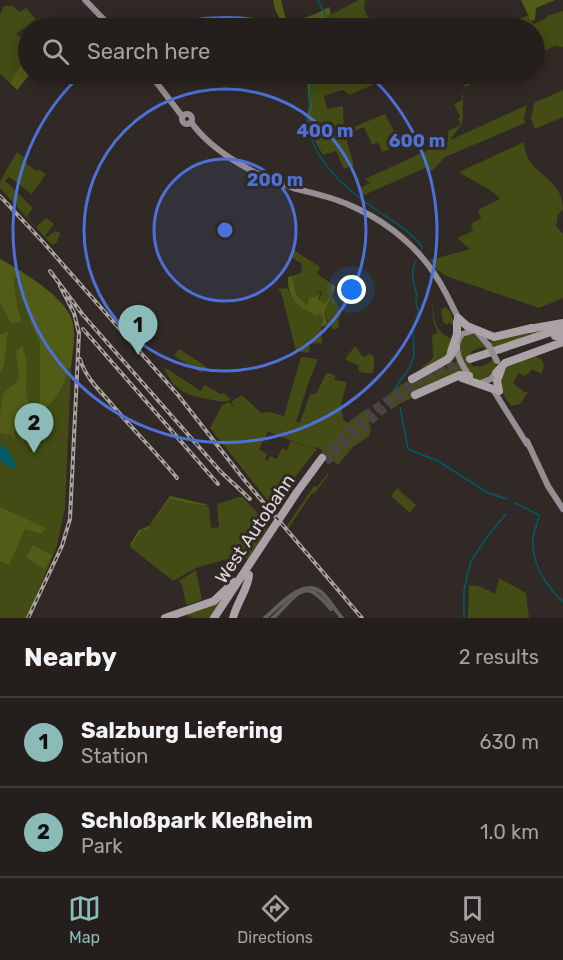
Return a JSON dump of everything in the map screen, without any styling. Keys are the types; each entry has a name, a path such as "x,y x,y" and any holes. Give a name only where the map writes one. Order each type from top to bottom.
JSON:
{"highway":[{"path":"412,379 451,357 460,323 494,337 563,323"},
{"path":"487,343 532,328"},
{"path":"560,335 471,362 563,328"},
{"path":"446,381 462,378 496,390 498,377 508,363 563,342"},
{"path":"495,375 505,363 531,354"},
{"path":"415,395 460,375 469,376"},
{"name":"West Autobahn","path":"214,618 324,460"},
{"path":"165,618 214,601 246,575 249,581 233,616"},
{"name":"West Autobahn","path":"220,618 246,575"},
{"path":"172,618 183,615 192,618"}],"main road":[{"path":"83,0 100,18"},
{"path":"160,84 185,115 183,122 189,123 209,147 240,167 279,185 353,210 399,239 417,255 441,283 460,323 478,333 487,343 496,361 494,383 496,390 524,434 548,486 563,509"},
{"path":"472,331 466,332 456,341 469,376 496,390"},
{"path":"483,382 495,375"}],"street":[{"path":"269,618 298,593 306,590 312,590 320,596 340,618"},
{"path":"269,618 284,604"},
{"path":"269,618 284,604"}],"green space":[{"path":"273,0 281,0 286,18 279,18"},
{"path":"359,0 365,0 364,9 369,18 329,18 328,16"},
{"path":"521,0 555,0 536,8 535,18 530,18"},
{"path":"4,6 13,6 19,12 26,8 35,18 18,18 16,34 18,35 18,70 10,83 0,74 0,15"},
{"path":"329,7 331,13 328,17 304,18"},
{"path":"563,11 563,47 555,46 545,50 545,19 547,16"},
{"path":"18,70 18,84 22,84 17,90 10,83"},
{"path":"307,84 311,84 312,107 309,118 306,117 309,106"},
{"path":"311,84 374,84 350,95 343,90 324,96 327,109 343,106 344,131 385,114 403,143 382,152 378,142 372,145 364,127 345,135 354,165 344,169 336,151 323,155 315,141 308,121 312,98"},
{"path":"463,86 463,119 461,125 450,140 527,105 525,123 445,157 432,171 425,168 364,195 357,190 370,183 365,179 448,141 448,131 460,125 458,118 460,117 454,104 462,100"},
{"path":"563,90 563,117 535,129 531,119 534,103"},
{"path":"524,142 531,162 557,189 563,209 558,215 556,226 563,234 563,298 539,308 446,276 437,270 430,260 470,249 457,238 473,231 471,224 481,218 478,210 500,199 459,172"},
{"path":"17,152 24,158 23,161 36,171 38,169 46,174 32,194 9,177 5,181 33,208 27,216 36,227 46,218 54,224 45,236 55,231 59,232 56,243 52,245 0,188 0,181"},
{"path":"292,249 320,267 317,274 332,284 332,293 325,303 318,301 322,292 319,290 316,297 308,302 308,306 298,297 292,276 301,273 302,264 291,257"},
{"path":"0,259 32,279 50,294 73,323 65,508 57,546 27,618 0,618"},
{"path":"0,259 54,295 70,314 73,324 71,368 68,368 57,396 44,408 41,441 40,343 31,323 20,279 13,276 17,306 22,322 11,323 0,303"},
{"path":"292,276 296,294 307,306 309,298 316,297 321,290 318,300 325,303 332,293 332,284 335,286 325,312 328,324 321,327 323,316 311,313 292,297 288,277"},
{"path":"287,288 303,308 311,313 310,300 323,316 322,343 310,344 309,353 296,351 281,292 277,289"},
{"path":"333,296 341,315 338,319 339,327 334,330 326,317 328,305"},
{"path":"432,296 435,322 441,332 453,340 448,356 415,374 433,358 432,335 438,333 433,321"},
{"path":"445,307 450,311 455,324 452,325 449,322 447,325 443,322 441,310"},
{"path":"562,324 493,348 489,342 537,328"},
{"path":"8,331 4,365 0,373 0,335"},
{"path":"473,333 480,336 488,350 482,347 472,351 469,357 472,366 484,366 493,359 496,366 493,376 480,381 471,375 458,350 461,337"},
{"path":"22,345 27,362 26,391 30,413 29,419 23,425 25,441 22,443 17,430 14,432 16,441 11,435 0,433 2,399 5,391 19,378 16,352"},
{"path":"355,346 363,357 370,354 374,357 372,373 362,373 358,370 359,366 345,359"},
{"path":"179,349 207,367 202,373 174,356"},
{"path":"455,353 457,358 444,365 446,369 456,366 455,362 458,360 465,373 395,406 389,395 394,389"},
{"path":"535,356 541,359 544,365 542,374 532,369 523,376 519,373 513,383 524,392 528,392 520,404 512,406 504,396 500,383 502,371 512,362"},
{"path":"301,357 318,359 296,422 300,423 310,394 316,394 326,374 329,373 336,376 334,380 347,382 341,405 343,419 347,423 367,408 371,431 369,436 353,447 338,465 319,448 290,440 257,426 247,420 232,403 242,395 261,413 270,412 284,416"},
{"path":"164,367 201,391 205,385 220,394 224,393 231,400 222,402 189,394 172,382"},
{"path":"229,402 245,418 268,432 259,449 267,454 265,460 267,461 270,456 277,459 282,448 287,450 291,441 317,449 298,473 277,508 272,506 210,428 222,405"},
{"path":"328,473 288,529 286,527 314,486 317,487"},
{"path":"397,488 416,505 410,513 391,496"},
{"path":"170,496 209,505 170,499 147,530 143,529 131,546 139,530 149,526"},
{"path":"243,497 268,527 248,559 241,555 196,568 173,581 130,547 143,529 145,530 152,524 170,499 209,506 211,528 219,527 217,504"},
{"path":"0,507 46,528 41,534 25,529 9,565 0,561"},
{"path":"33,545 52,555 45,569 26,558"},
{"path":"196,570 202,600 186,605 179,581"},
{"path":"499,578 526,593 529,618 468,618 469,585 479,586 495,594"},
{"path":"229,589 210,618 193,618 184,614"}],"water":[{"path":"0,445 16,465 13,468 0,460"}],"waterway":[{"path":"318,0 327,18"},
{"path":"310,84 310,106 307,119 315,147 322,160 352,192 412,236 422,247 421,253"},
{"path":"395,388 410,367 414,355 413,328 419,311 416,305 413,276 416,261"},
{"path":"400,407 408,449 438,461 488,493 507,499"},
{"path":"515,503 539,515 533,538 534,556 551,589 563,602"},
{"path":"491,532 506,514"},
{"path":"472,559 490,533"},
{"path":"469,570 471,561"},
{"path":"464,618 464,591 468,572"}],"tunnel":[{"path":"322,458 354,426 389,399 428,377 470,359"},
{"path":"326,462 380,412 418,387"}],"railway":[{"path":"0,196 178,395 246,482 362,618"},
{"path":"50,271 83,315 221,472 250,499"},
{"path":"28,618 62,546 70,519 79,333 74,313 60,286"},
{"path":"83,329 218,484"},
{"path":"80,359 85,371 96,386 177,478"}],"place":[{"name":"Salzburg Liefering","path":"138,355"},
{"name":"Schloßpark Kleßheim","path":"34,453"}]}
